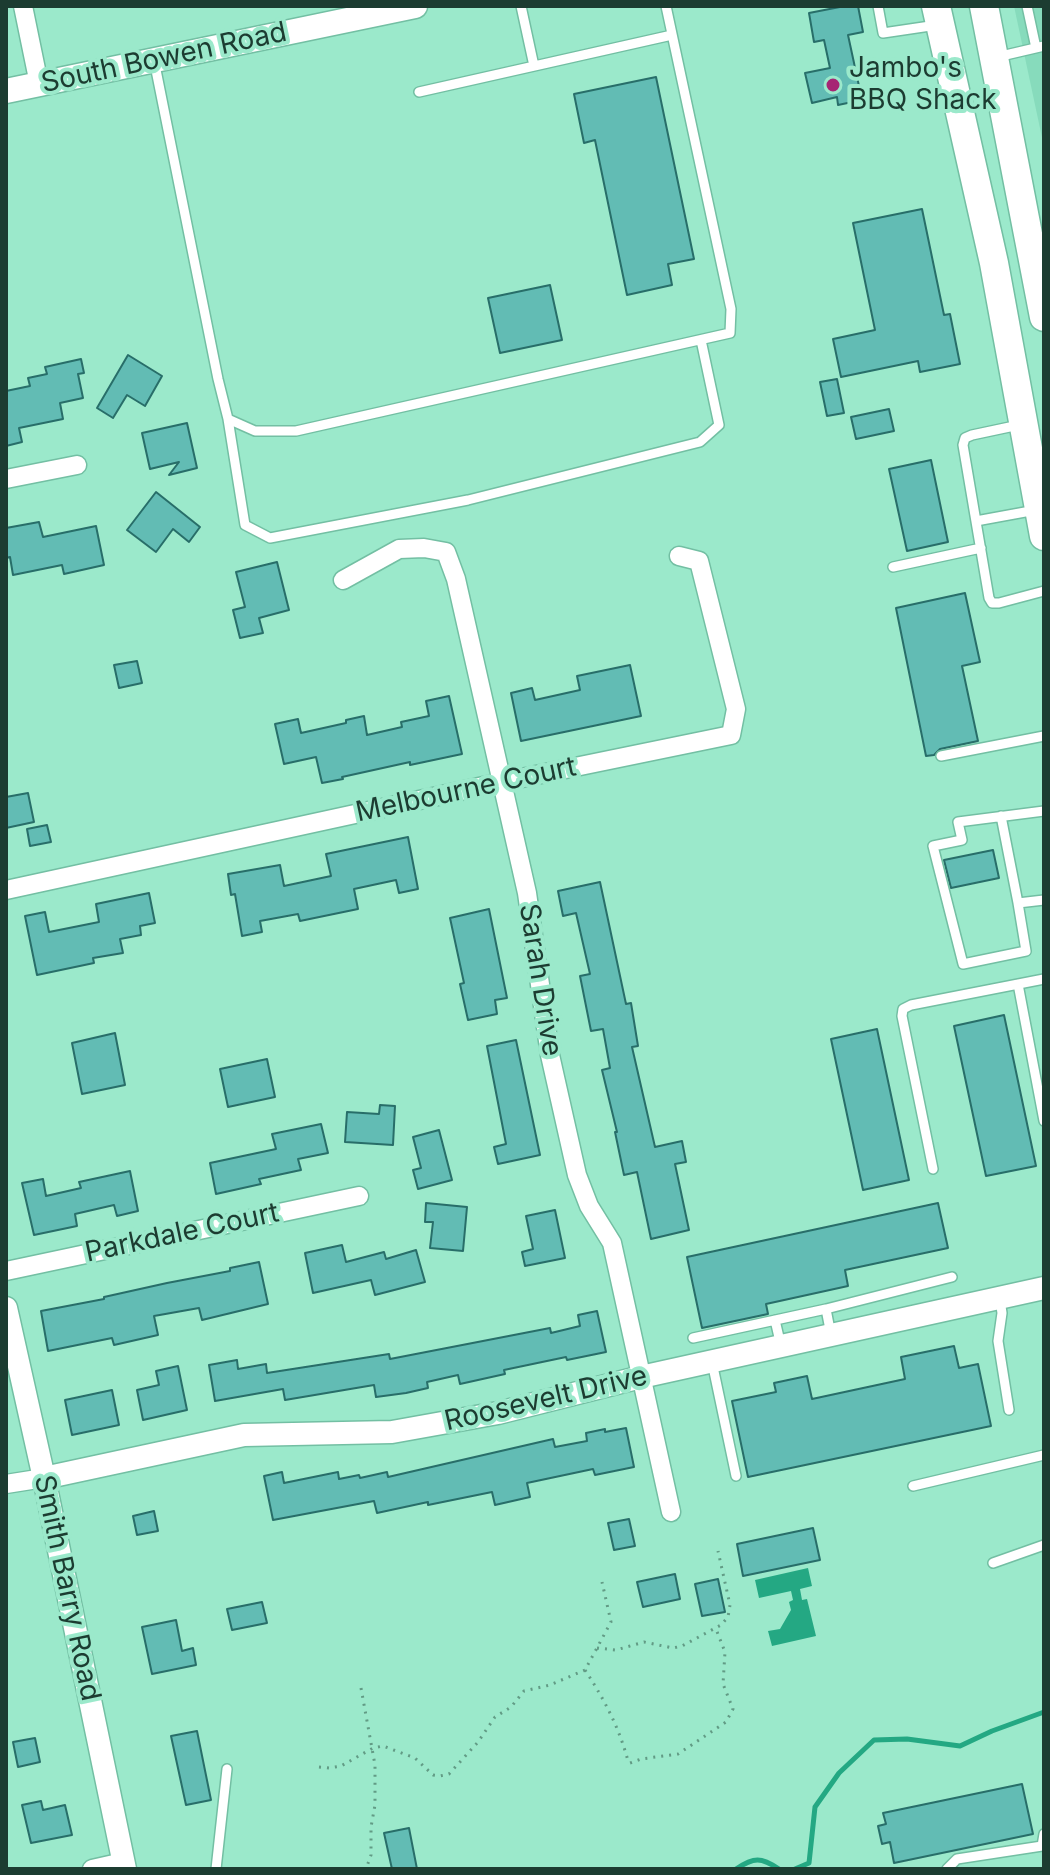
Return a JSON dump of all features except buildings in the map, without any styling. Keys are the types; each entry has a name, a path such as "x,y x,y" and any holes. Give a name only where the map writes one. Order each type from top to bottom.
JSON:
{"main road":[{"name":"South Bowen Road","path":"6,91 415,6"},
{"path":"989,7 994,58 1036,238 1043,302"},
{"path":"938,15 994,263 1042,524"}],"street":[{"path":"23,6 39,84"},
{"path":"6,479 77,465"},
{"name":"Sarah Drive","path":"343,580 399,549 424,548 446,552 456,579 527,893 550,1055 577,1175 589,1206 612,1243 671,1512"},
{"name":"Melbourne Court","path":"6,890 731,735 736,709 699,561 679,556"},
{"name":"Parkdale Court","path":"6,1271 359,1196"},
{"name":"Roosevelt Drive","path":"44,1478 244,1435 392,1432 498,1413 641,1377 1044,1288"},
{"name":"Smith Barry Road","path":"6,1308 124,1866"},
{"path":"6,1484 44,1478"},
{"path":"92,1869 124,1866"}],"lane":[{"path":"521,6 534,66"},
{"path":"228,419 255,431 296,431 730,333 731,309 666,6"},
{"path":"878,6 883,33 938,15"},
{"path":"994,58 1040,47 1027,6"},
{"path":"419,92 672,35"},
{"path":"154,60 228,419 245,525 270,538 468,500 700,442 719,425 701,340"},
{"path":"1023,424 972,435 965,438 963,445 989,598 992,603 999,603 1044,591"},
{"path":"976,521 1042,524"},
{"path":"893,567 981,548"},
{"path":"941,756 1044,736"},
{"path":"1001,816 1026,951 963,964 933,846 962,840 958,822 1001,816 1044,811"},
{"path":"1018,903 1044,900"},
{"path":"933,1169 903,1009 1044,979"},
{"path":"1018,984 1042,1097 1044,1121"},
{"path":"693,1338 952,1277"},
{"path":"1000,1296 1002,1313 998,1341 1009,1410"},
{"path":"826,1309 831,1335"},
{"path":"775,1320 781,1346"},
{"path":"712,1362 736,1476"},
{"path":"913,1486 1044,1455"},
{"path":"993,1563 1044,1545"},
{"path":"216,1869 227,1769"},
{"path":"947,1869 957,1859 1042,1846 1044,1834"}],"path":[{"path":"597,1648 616,1650 644,1642 673,1648 716,1629 728,1617 730,1605 718,1551"},
{"path":"319,1767 341,1766 373,1748 383,1746 415,1758 433,1775 449,1774 478,1742 495,1717 511,1707 524,1691 550,1685 585,1670 611,1622 602,1582"},
{"path":"585,1670 609,1709 630,1763 678,1754 726,1722 731,1715 732,1704 723,1684 725,1652 716,1629"},
{"path":"361,1688 373,1748 375,1805 371,1855 366,1869"}],"shaded area":[{"path":"1014,6 1044,6 1044,147"},
{"path":"808,1568 812,1586 800,1589 802,1600 807,1599 816,1636 772,1646 768,1631 780,1629 791,1610 791,1591 759,1598 755,1580"}],"waterway":[{"path":"795,1869 809,1863 815,1807 839,1773 874,1740 907,1739 960,1746 1044,1712"},
{"path":"736,1869 758,1860 779,1869"}],"place":[{"name":"Jambo's BBQ Shack","path":"833,85"}]}
